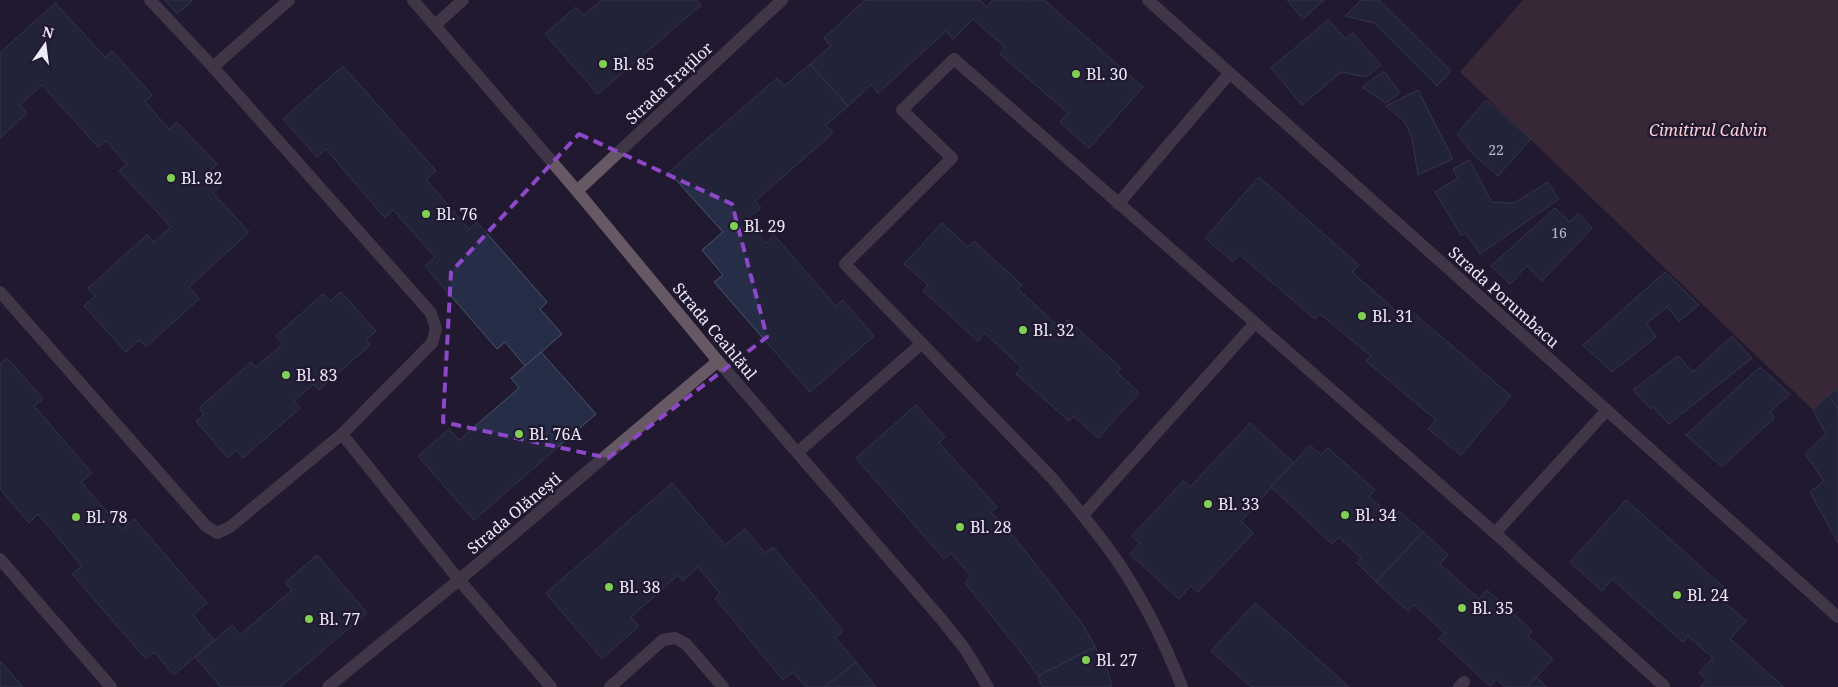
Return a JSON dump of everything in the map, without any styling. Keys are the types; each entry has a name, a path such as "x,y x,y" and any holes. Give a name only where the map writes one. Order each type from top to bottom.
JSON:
{"street":[{"path":"0,292 206,526 217,533 230,527 342,434 432,343 436,329 431,313 213,67 150,0"},
{"path":"213,67 289,0"},
{"name":"Strada Ceahlăul","path":"413,0 577,191 718,361 942,620 965,649 988,687"},
{"path":"435,25 463,0"},
{"name":"Strada Fraților","path":"577,191 782,0"},
{"name":"Strada Porumbacu","path":"1148,0 1838,617"},
{"path":"1182,687 1167,649 1122,568 1083,514 1052,478 844,264 952,158 902,110 954,59 1495,533 1663,687"},
{"path":"1118,204 1229,74"},
{"path":"1083,514 1255,323"},
{"path":"798,452 921,344"},
{"name":"Strada Olănești","path":"328,687 459,580 718,361"},
{"path":"1495,533 1607,410"},
{"path":"342,434 459,580 551,687"},
{"path":"0,559 111,687"},
{"path":"610,687 663,640 675,638 686,644 723,687"}],"highlighted area":[{"path":"579,134 732,204 767,337 608,458 443,422 451,272"}],"green space":[{"name":"Cimitirul Calvin","path":"1523,0 1838,0 1838,389 1813,410 1460,72"}],"building":[{"path":"165,0 193,0 177,14"},
{"name":"Bl. 85","path":"602,0 696,0 701,5 598,94 545,34 576,7 584,15"},
{"name":"Bl. 30","path":"865,0 980,0 987,7 993,0 1029,0 1032,2 1034,0 1044,0 1143,87 1089,148 1060,122 1068,113 1000,54 1005,47 973,19 953,39 946,31 878,93 871,85 848,106 810,64 831,46 824,38"},
{"path":"1287,0 1324,0 1303,19"},
{"path":"1361,0 1379,0 1451,71 1437,86 1374,23 1345,16"},
{"name":"Bl. 82","path":"55,3 105,57 112,51 152,95 145,102 169,129 177,122 217,164 210,171 222,185 213,193 249,232 189,287 199,299 146,347 139,340 126,352 84,306 95,296 88,288 147,235 154,242 171,227 119,171 127,164 106,141 98,147 42,85 20,105 27,113 0,138 0,53"},
{"path":"1328,20 1346,39 1353,33 1381,65 1366,77 1341,72 1302,105 1271,68"},
{"name":"Bl. 29","path":"810,64 848,106 826,125 833,133 755,201 761,208 746,220 766,243 774,235 836,306 843,300 874,336 810,392 714,282 723,275 702,250 723,232 669,172 777,78 784,86"},
{"name":"Bl. 76","path":"343,66 436,171 426,180 469,229 477,222 547,302 540,309 562,334 525,366 505,342 497,349 425,266 435,257 393,210 385,218 326,149 317,157 283,119"},
{"path":"1384,71 1400,93 1386,103 1362,87"},
{"path":"1418,90 1453,159 1418,175 1412,138 1405,122 1386,106"},
{"path":"1486,100 1531,139 1498,176 1473,154 1457,134"},
{"path":"1469,160 1492,202 1514,203 1548,182 1559,199 1480,254 1466,233 1461,235 1435,192 1458,178 1453,169"},
{"name":"Bl. 31","path":"1259,177 1359,265 1352,272 1403,317 1410,310 1511,396 1461,455 1428,429 1436,420 1366,361 1371,356 1320,314 1315,319 1240,255 1233,262 1205,238"},
{"path":"1555,208 1570,222 1578,213 1592,228 1542,281 1527,266 1510,284 1491,266"},
{"name":"Bl. 32","path":"942,223 968,247 974,241 1022,285 1018,289 1060,328 1068,320 1121,368 1117,372 1139,393 1098,438 1074,416 1069,421 1016,374 1022,368 985,333 978,341 923,291 928,285 904,264"},
{"path":"1665,272 1699,305 1679,321 1667,307 1647,323 1656,337 1612,372 1583,345"},
{"name":"Bl. 83","path":"341,292 376,331 366,340 370,345 319,390 314,384 294,401 300,408 243,458 236,450 228,458 196,421 204,414 199,408 251,362 256,367 283,344 276,336 323,294 330,301"},
{"path":"1732,336 1752,358 1669,424 1633,390 1678,356 1693,372"},
{"name":"Bl. 76A","path":"541,352 596,414 474,520 418,456 449,429 459,440 519,388 511,378"},
{"name":"Bl. 78","path":"7,358 43,399 34,406 92,473 81,482 122,529 134,519 207,603 193,615 214,640 174,675 154,652 146,659 72,574 82,566 38,514 29,523 0,489 0,364"},
{"path":"1760,367 1790,394 1770,412 1774,418 1722,467 1686,435"},
{"path":"1838,389 1838,409 1828,395"},
{"path":"1828,395 1838,409 1838,543 1810,492 1824,481 1805,454 1826,434 1813,410"},
{"name":"Bl. 28","path":"916,405 945,437 939,443 997,507 991,512 1018,542 1084,626 1095,647 1038,676 965,583 971,576 951,553 944,559 856,458"},
{"name":"Bl. 33","path":"1250,423 1294,463 1241,521 1253,533 1198,592 1191,586 1179,599 1130,554 1140,543 1132,536 1183,481 1190,487"},
{"name":"Bl. 34","path":"1310,445 1321,455 1328,448 1375,490 1369,496 1392,518 1399,511 1423,532 1376,582 1357,563 1361,558 1339,537 1332,544 1271,487"},
{"name":"Bl. 38","path":"672,483 725,545 745,529 765,553 773,547 843,631 835,637 856,662 825,687 806,687 793,672 783,680 715,598 720,593 698,567 683,581 678,575 631,617 639,626 602,659 546,593"},
{"name":"Bl. 24","path":"1626,500 1728,591 1721,599 1746,621 1730,639 1784,687 1700,687 1707,680 1699,673 1713,658 1688,636 1683,642 1612,579 1602,591 1570,562"},
{"name":"Bl. 35","path":"1423,532 1448,555 1440,564 1479,599 1487,590 1532,631 1528,636 1553,659 1527,687 1505,687 1496,679 1490,686 1439,639 1445,633 1414,605 1408,611 1376,582"},
{"name":"Bl. 77","path":"317,555 367,613 280,687 221,687 195,657 232,625 240,635 292,590 285,583"},
{"path":"1255,603 1349,687 1251,687 1211,651"},
{"name":"Bl. 27","path":"1095,647 1108,672 1112,687 1042,687 1038,676"},
{"path":"0,661 23,687 0,687"},
{"path":"856,662 876,687 825,687"},
{"path":"1536,677 1547,687 1527,687"}],"place":[{"name":"Bl. 85","path":"603,64"},
{"name":"Bl. 30","path":"1076,74"},
{"name":"Bl. 82","path":"171,178"},
{"name":"Bl. 76","path":"426,214"},
{"name":"Bl. 29","path":"734,226"},
{"name":"Bl. 31","path":"1362,316"},
{"name":"Bl. 32","path":"1023,330"},
{"name":"Bl. 83","path":"286,375"},
{"name":"Bl. 76A","path":"519,434"},
{"name":"Bl. 33","path":"1208,504"},
{"name":"Bl. 34","path":"1345,515"},
{"name":"Bl. 78","path":"76,517"},
{"name":"Bl. 28","path":"960,527"},
{"name":"Bl. 38","path":"609,587"},
{"name":"Bl. 24","path":"1677,595"},
{"name":"Bl. 35","path":"1462,608"},
{"name":"Bl. 77","path":"309,619"},
{"name":"Bl. 27","path":"1086,660"}]}
